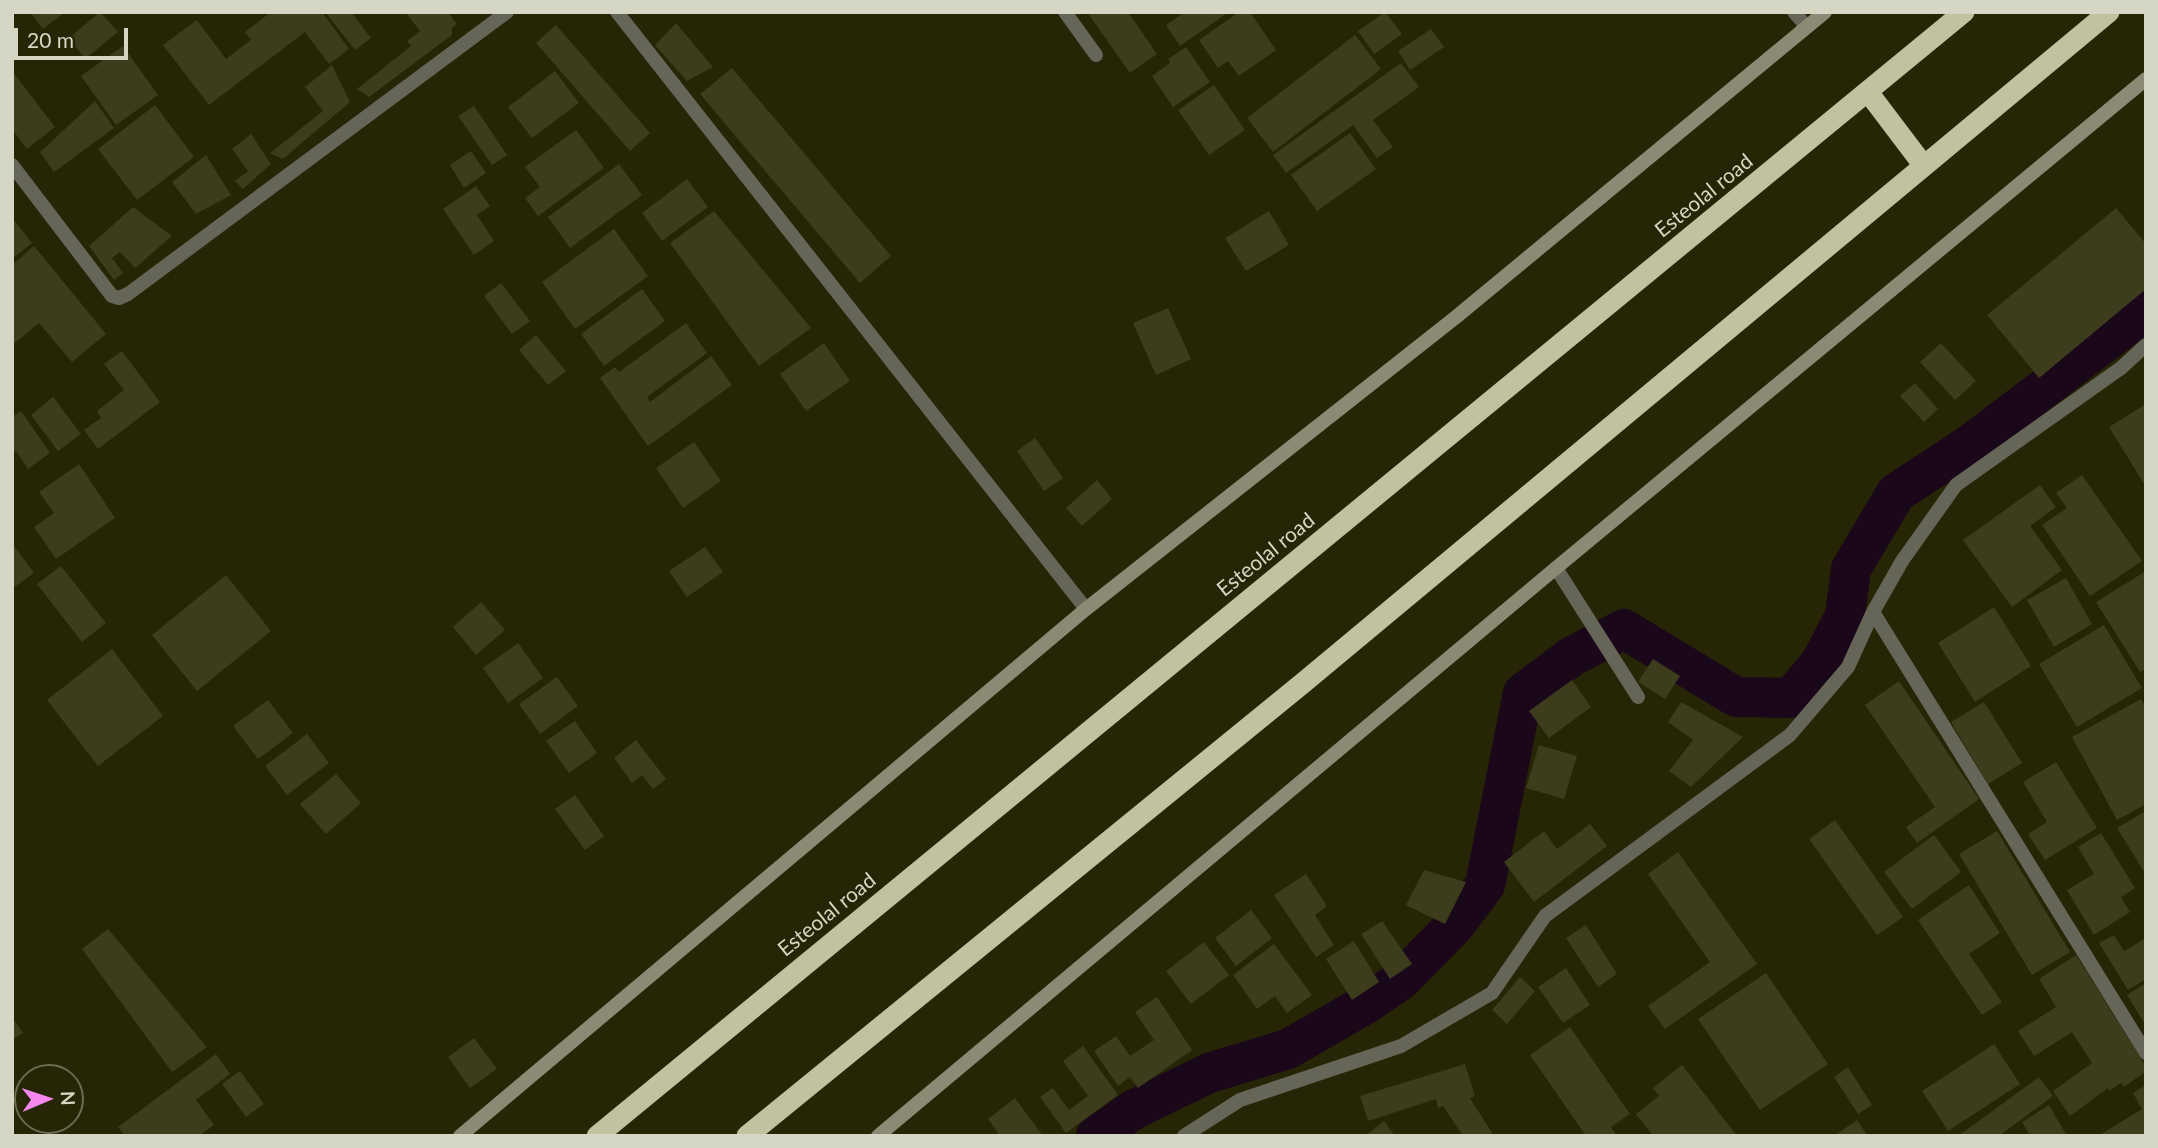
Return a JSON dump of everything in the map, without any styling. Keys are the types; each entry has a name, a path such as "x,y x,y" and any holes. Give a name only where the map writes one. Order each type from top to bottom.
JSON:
{"highway":[{"name":"Esteolal road","path":"597,1136 1964,12"},
{"path":"747,1136 1303,683 2109,12"},
{"path":"1868,92 1924,166"}],"street":[{"path":"12,165 112,296 119,298 128,294 507,12"},
{"path":"617,12 1086,609"},
{"path":"1065,12 1096,55"},
{"path":"1794,12 1807,27"},
{"path":"460,1136 1086,609 1456,317 1825,12"},
{"path":"878,1136 1556,568 2146,79"},
{"path":"1184,1136 1240,1100 1401,1046 1492,993 1545,916 1790,735 1848,667 1873,612 1902,561 1956,485 2122,368 2146,345"},
{"path":"1556,568 1638,697"},
{"path":"1873,612 2146,1053"}],"building":[{"path":"30,12 65,12 43,29"},
{"path":"100,12 118,32 85,59 69,38"},
{"path":"271,12 322,12 349,49 329,64 305,32 209,105 163,45 197,20 226,59 251,40 245,32"},
{"path":"325,12 351,12 371,38 355,50"},
{"path":"405,12 448,12 457,24 452,28 452,35 369,97 357,89 411,46 407,41 420,31"},
{"path":"1087,12 1128,12 1157,54 1130,73"},
{"path":"1185,12 1229,12 1180,46 1166,25"},
{"path":"1239,12 1250,12 1276,50 1239,76 1228,61 1218,68 1199,40"},
{"path":"1385,12 1402,34 1374,54 1358,31"},
{"path":"676,23 713,67 687,81 655,45"},
{"path":"556,25 650,133 630,151 536,43"},
{"path":"1431,29 1444,47 1410,70 1398,51"},
{"path":"1355,35 1381,69 1273,152 1247,118"},
{"path":"123,46 158,95 116,125 81,76"},
{"path":"1186,47 1210,82 1173,107 1152,76 1170,63 1168,59"},
{"path":"1401,63 1419,87 1373,120 1393,147 1377,158 1353,125 1286,173 1273,155"},
{"path":"332,65 350,102 283,159 270,153 323,111 305,87"},
{"path":"732,68 891,256 860,283 700,94"},
{"path":"12,71 55,127 27,149 12,129"},
{"path":"555,71 579,103 532,138 508,107"},
{"path":"1214,85 1245,130 1209,155 1178,110"},
{"path":"95,101 114,128 54,172 40,152"},
{"path":"155,105 194,157 137,200 98,149"},
{"path":"474,106 507,155 492,165 458,116"},
{"path":"576,130 604,168 538,216 525,198 540,187 525,167"},
{"path":"1350,133 1376,169 1317,211 1291,175"},
{"path":"251,134 271,164 243,189 235,181 248,171 232,149"},
{"path":"471,151 486,173 464,188 450,165"},
{"path":"206,155 231,195 196,214 172,182"},
{"path":"619,164 642,195 570,248 548,217"},
{"path":"687,179 708,207 662,241 642,213"},
{"path":"476,186 490,206 477,215 494,241 474,255 443,209"},
{"path":"133,207 172,236 135,268 120,252 112,258 123,273 114,280 89,246"},
{"path":"2116,208 2146,244 2146,289 2039,378 1987,315"},
{"path":"714,211 811,328 759,366 670,243"},
{"path":"1269,211 1289,245 1246,271 1225,238"},
{"path":"12,218 32,243 12,259"},
{"path":"614,229 648,276 575,329 542,282"},
{"path":"34,246 106,334 72,362 39,323 15,343 12,339 12,265"},
{"path":"501,283 530,321 512,334 484,296"},
{"path":"642,289 665,321 604,366 581,334"},
{"path":"1168,308 1191,359 1156,375 1133,323"},
{"path":"686,323 707,353 647,397 650,402 711,356 732,385 648,446 600,378 615,367 619,372"},
{"path":"536,335 566,371 548,385 519,350"},
{"path":"824,343 850,381 806,411 780,374"},
{"path":"1941,343 1976,381 1955,400 1920,362"},
{"path":"122,351 160,402 98,449 84,430 101,418 97,411 124,390 104,364"},
{"path":"1915,383 1938,409 1924,422 1900,396"},
{"path":"53,397 81,434 58,451 31,415"},
{"path":"2146,404 2146,487 2109,427"},
{"path":"21,411 50,453 28,469 16,451 12,453 12,417"},
{"path":"1035,438 1063,478 1044,491 1017,451"},
{"path":"694,442 721,481 683,508 656,468"},
{"path":"79,464 115,518 56,559 34,527 54,513 39,492"},
{"path":"2082,475 2142,561 2090,596 2042,525 2067,508 2056,493"},
{"path":"1097,480 1112,499 1082,526 1066,508"},
{"path":"2040,485 2056,507 2030,526 2062,570 2012,607 1963,540"},
{"path":"12,543 34,573 12,589"},
{"path":"705,547 723,572 687,597 669,571"},
{"path":"61,566 106,623 82,642 37,584"},
{"path":"2146,571 2146,669 2140,672 2096,602"},
{"path":"226,575 271,631 197,691 152,635"},
{"path":"2066,578 2092,624 2054,647 2027,600"},
{"path":"481,602 505,630 476,655 453,627"},
{"path":"1994,607 2031,666 1975,702 1938,643"},
{"path":"2104,625 2142,688 2077,727 2039,664"},
{"path":"518,643 543,678 508,703 483,668"},
{"path":"112,649 163,716 98,766 47,700"},
{"path":"1653,659 1680,676 1665,699 1638,682"},
{"path":"557,677 578,706 540,734 519,704"},
{"path":"1572,680 1591,707 1549,738 1529,711"},
{"path":"1899,681 1979,799 1917,843 1906,827 1935,807 1865,705"},
{"path":"2141,699 2146,708 2146,804 2117,820 2072,737"},
{"path":"268,700 293,733 258,759 233,726"},
{"path":"1681,702 1743,737 1691,787 1669,771 1693,740 1668,722"},
{"path":"1984,702 2022,763 1988,784 1951,722"},
{"path":"575,721 597,753 569,773 546,741"},
{"path":"307,734 329,763 287,795 265,766"},
{"path":"636,740 666,779 653,789 642,775 632,783 614,758"},
{"path":"1539,745 1577,756 1564,799 1526,788"},
{"path":"2056,762 2097,828 2045,860 2028,834 2047,822 2023,782"},
{"path":"336,774 361,803 326,834 300,804"},
{"path":"575,795 604,836 585,850 555,809"},
{"path":"2146,811 2146,875 2117,828"},
{"path":"1835,820 1903,917 1877,935 1809,839"},
{"path":"1590,824 1607,846 1534,902 1504,862 1544,831 1557,849"},
{"path":"1997,831 2070,952 2032,975 1959,854"},
{"path":"2101,833 2135,888 2121,897 2130,912 2094,935 2067,890 2094,874 2078,847"},
{"path":"1934,835 1961,872 1912,909 1884,872"},
{"path":"1678,852 1757,964 1665,1029 1648,1006 1710,962 1648,874"},
{"path":"1424,870 1466,882 1445,924 1406,905"},
{"path":"1306,874 1327,906 1315,915 1334,945 1316,957 1274,895"},
{"path":"1969,885 2000,933 1969,954 2002,1002 1982,1015 1918,920"},
{"path":"1251,910 1272,938 1236,966 1215,938"},
{"path":"1382,921 1412,964 1390,979 1361,934"},
{"path":"1586,925 1617,974 1598,987 1566,938"},
{"path":"108,929 207,1047 172,1072 82,949"},
{"path":"2114,935 2124,951 2146,938 2146,979 2128,990 2099,943"},
{"path":"1354,941 1379,982 1352,1000 1326,959"},
{"path":"1204,942 1229,975 1191,1004 1166,971"},
{"path":"1274,944 1312,995 1287,1013 1275,996 1257,1009 1233,975"},
{"path":"2076,955 2146,1067 2143,1069 2145,1072 2124,1087 2121,1083 2109,1091 2108,1088 2070,1116 2053,1091 2092,1063 2072,1032 2034,1056 2018,1031 2056,1007 2039,979"},
{"path":"1566,968 1590,1005 1563,1023 1538,987"},
{"path":"1766,973 1828,1064 1760,1110 1698,1019"},
{"path":"1520,977 1535,991 1507,1024 1492,1010"},
{"path":"2146,983 2146,1026 2127,995"},
{"path":"1157,997 1192,1050 1138,1088 1130,1077 1118,1086 1094,1051 1116,1036 1130,1056 1154,1040 1135,1012"},
{"path":"12,1017 23,1033 12,1040"},
{"path":"1570,1027 1630,1114 1611,1127 1617,1136 1586,1136 1530,1055"},
{"path":"474,1038 497,1069 470,1088 448,1057"},
{"path":"1994,1044 2020,1084 1948,1131 1922,1091"},
{"path":"1083,1046 1118,1095 1066,1133 1040,1097 1053,1088 1069,1110 1088,1096 1063,1061"},
{"path":"216,1054 230,1074 196,1100 214,1125 199,1136 125,1136 118,1127"},
{"path":"1465,1064 1475,1096 1470,1098 1494,1136 1463,1136 1443,1106 1438,1108 1436,1099 1368,1121 1360,1096"},
{"path":"1682,1065 1737,1136 1653,1136 1636,1114 1659,1096 1653,1088"},
{"path":"1848,1067 1872,1105 1858,1114 1834,1077"},
{"path":"240,1071 264,1104 246,1117 222,1084"},
{"path":"2039,1077 2053,1096 1999,1136 1958,1136"},
{"path":"2146,1085 2146,1136 2098,1136 2142,1109 2133,1093"},
{"path":"1015,1098 1043,1136 1000,1136 988,1119"},
{"path":"2049,1105 2067,1136 2030,1136 2022,1122"},
{"path":"1857,1120 1868,1136 1834,1136"},
{"path":"1384,1121 1395,1136 1365,1136"}],"waterway":[{"path":"1096,1136 1133,1110 1209,1073 1288,1049 1366,1004 1401,980 1455,925 1485,885 1523,693 1571,657 1624,629 1736,697 1791,698 1821,662 1845,616 1851,569 1896,493 1968,446 2146,311"}]}
